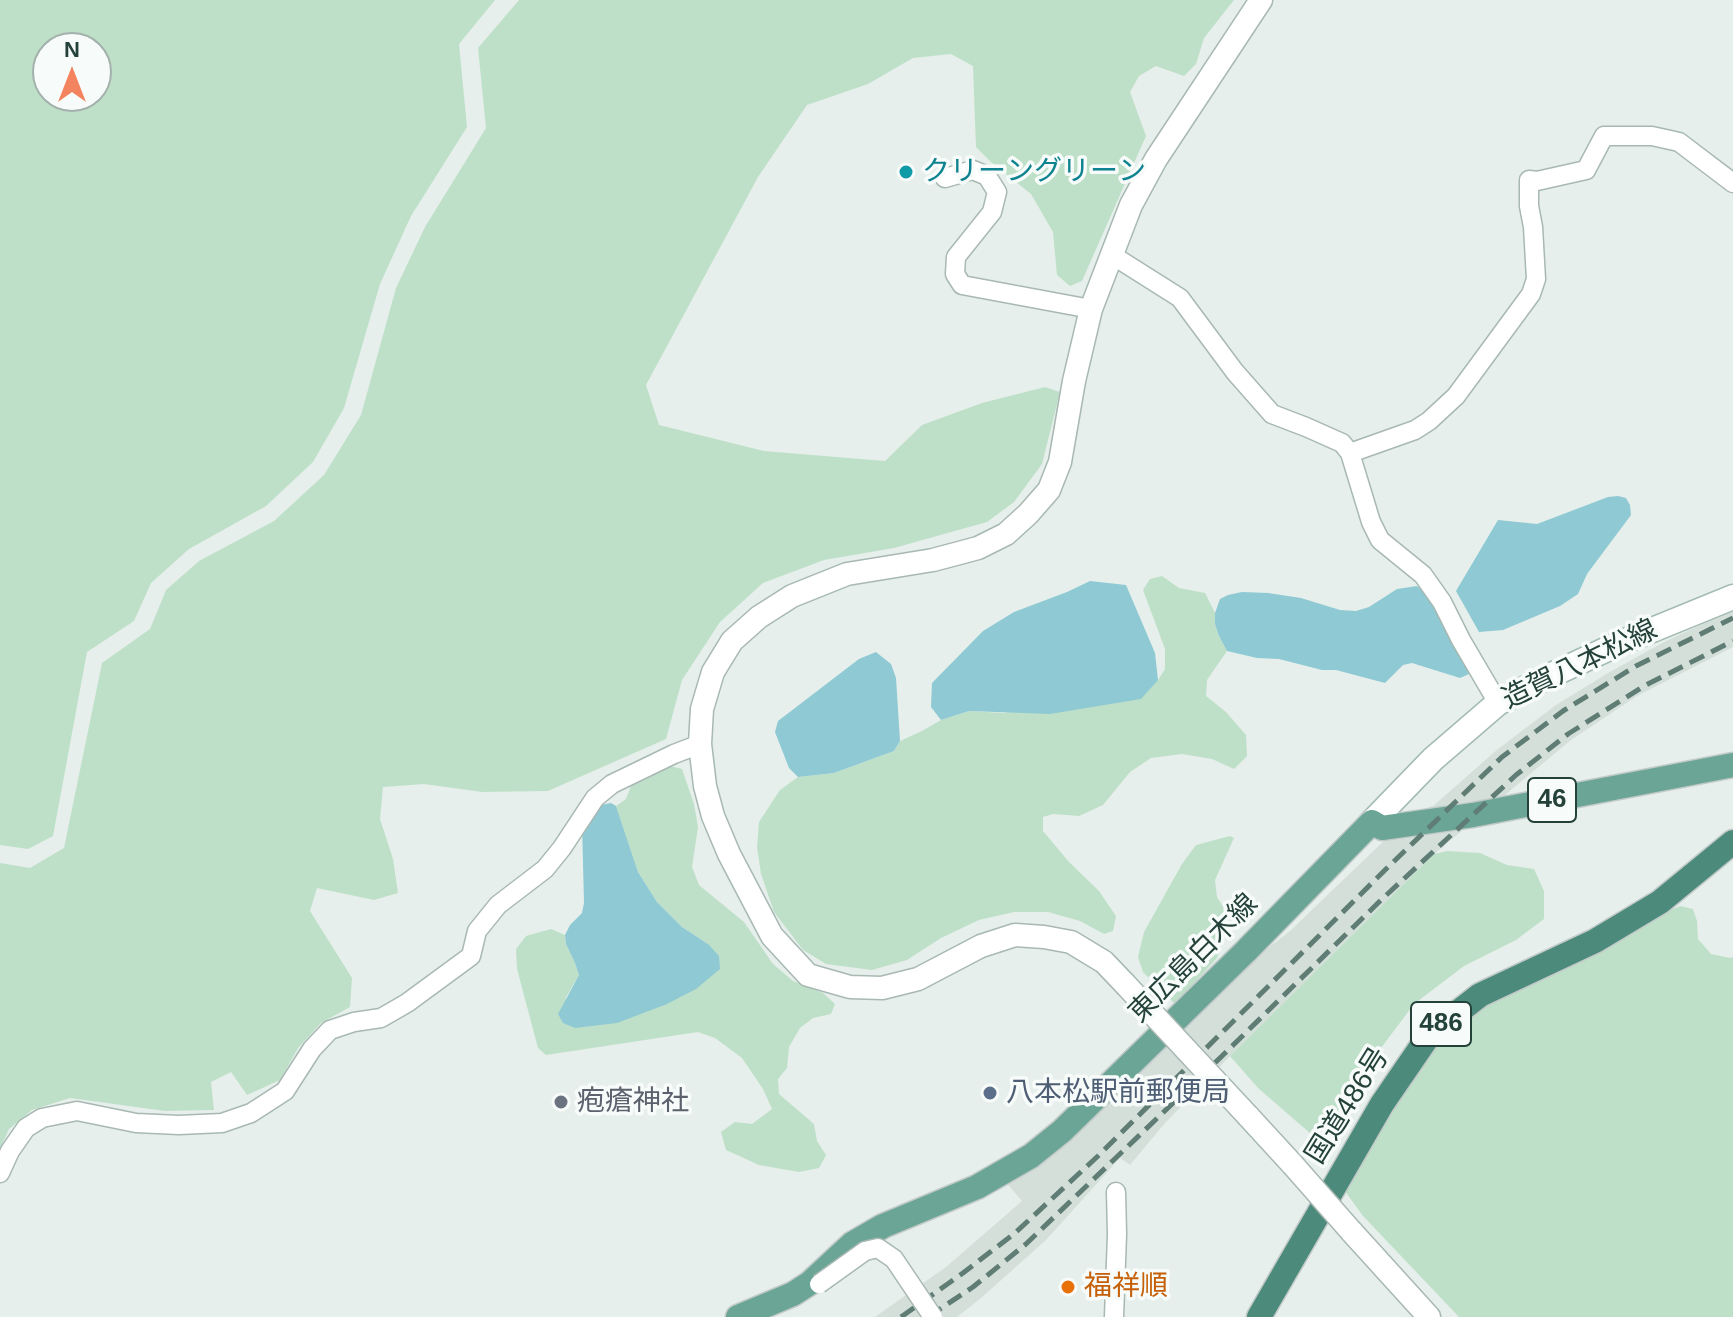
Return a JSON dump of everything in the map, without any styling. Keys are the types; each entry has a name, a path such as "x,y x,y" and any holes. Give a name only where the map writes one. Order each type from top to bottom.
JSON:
{"highway":[{"name":"国道486号","path":"1259,1317 1382,1104 1430,1034 1480,995 1595,941 1660,902 1733,842"}],"main road":[{"name":"造賀八本松線","path":"1372,822 1433,759 1498,703 1618,644 1733,597"},
{"name":"46","path":"1372,822 1382,828 1473,815 1733,765"},
{"name":"東広島白木線","path":"738,1317 815,1283 852,1244 883,1226 977,1187 1031,1156 1062,1131 1245,952 1372,822"}],"street":[{"path":"1261,0 1156,159 1131,205 1091,309 1060,462 1049,490 1006,534 978,548 933,560 847,574 792,596 759,617 732,641 713,672 702,709 700,744 705,786 713,816 729,854 772,936 808,975 850,987 882,988 918,979 981,946 1015,935 1071,942 1104,962 1429,1317"},
{"path":"1350,453 1415,430 1429,421 1456,396 1531,294 1536,279 1529,180 1586,170 1604,136 1652,136 1679,142 1732,180"},
{"path":"945,178 973,170 987,176 997,192 992,212 956,257 955,274 962,285 1091,309"},
{"path":"1112,255 1180,298 1235,372 1272,414 1342,443 1350,453 1371,522 1380,540 1423,575 1442,602 1498,703"},
{"path":"0,1173 26,1128 42,1118 77,1111 136,1123 179,1125 222,1123 251,1113 285,1091 312,1049 330,1030 381,1018 471,956 477,931 498,905 545,869 595,798 612,784 700,744"},
{"path":"1114,1317 1116,1192"},
{"path":"815,1283 865,1251 878,1248 894,1259 933,1317"}],"shaded area":[{"path":"1733,610 1733,647 1637,696 1571,740 1434,854 1230,1056 1165,1123 1130,1165 1120,1158 1046,1240 981,1298 957,1317 875,1317 946,1267 1022,1201 1004,1180 1237,972 1290,931 1414,812 1433,806 1498,749 1556,705 1666,641"}],"green space":[{"path":"0,0 495,0 459,44 467,127 411,216 380,284 344,408 313,462 266,506 189,549 151,583 134,621 87,652 53,836 28,849 0,845"},
{"path":"519,0 1234,0 1204,38 1196,64 1184,76 1156,66 1139,76 1130,92 1146,136 1082,281 1070,286 1057,275 1053,232 1031,194 976,147 973,66 951,54 913,58 868,84 807,105 758,177 646,385 659,425 764,451 885,461 922,425 982,403 1045,387 1060,392 1042,464 1014,502 987,522 894,548 824,560 763,583 720,622 682,680 666,739 548,791 482,792 424,784 383,787 380,819 393,859 398,893 374,900 317,888 310,911 352,978 350,1007 321,1023 298,1048 280,1080 247,1095 231,1072 211,1082 214,1110 165,1111 70,1098 32,1110 9,1129 0,1149 0,863 30,868 64,848 102,663 150,629 166,590 199,561 274,521 324,475 361,415 396,288 425,227 486,128 478,48"},
{"path":"1162,576 1179,588 1205,593 1215,613 1215,624 1227,651 1207,680 1206,696 1226,712 1246,735 1247,756 1234,769 1212,759 1182,754 1151,758 1130,772 1103,805 1079,816 1053,814 1043,817 1043,831 1099,891 1116,916 1113,931 1104,934 1080,921 1048,912 1014,912 979,920 941,938 907,960 872,970 826,964 803,950 774,912 761,874 757,847 759,822 780,790 798,777 834,773 894,751 900,741 941,720 969,711 1004,713 1158,680 1165,669 1165,649 1143,590 1150,579"},
{"path":"670,766 682,769 694,804 698,827 692,867 699,885 744,922 773,964 793,981 823,993 835,1004 831,1014 813,1018 800,1028 789,1047 787,1068 778,1079 779,1094 814,1124 817,1141 826,1155 819,1168 799,1172 759,1165 726,1150 721,1132 735,1122 752,1124 772,1109 742,1058 715,1038 698,1032 546,1055 538,1048 517,969 516,949 526,936 551,929 565,935 579,975 565,999 708,944 682,927 657,902 638,872 616,806 626,799 632,783"},
{"path":"1230,836 1234,838 1215,880 1217,897 1229,925 1217,958 1175,1004 1143,972 1138,957 1144,932 1196,845"},
{"path":"1448,851 1480,853 1507,865 1534,869 1544,891 1544,919 1516,940 1464,966 1414,1004 1354,1084 1319,1141 1258,1088 1230,1056 1434,854"},
{"path":"1680,906 1693,909 1698,939 1711,954 1733,957 1733,1317 1459,1317 1363,1216 1342,1187 1425,1051 1482,1000"}],"water":[{"path":"1618,496 1626,498 1631,515 1587,574 1578,594 1560,606 1503,630 1479,632 1456,591 1498,520 1537,524"},
{"path":"1090,581 1126,585 1155,653 1158,680 1141,699 1050,714 969,711 941,720 931,707 932,683 983,631 1014,612"},
{"path":"1417,586 1437,608 1469,674 1460,678 1412,663 1403,665 1385,683 1336,670 1257,658 1227,651 1215,624 1220,599 1242,592 1301,598 1340,610 1356,611 1369,607 1397,589"},
{"path":"876,652 891,664 896,678 900,741 894,751 834,773 798,777 789,768 775,732 778,721 859,659"},
{"path":"611,803 616,806 638,872 657,902 682,927 708,944 719,956 720,969 696,989 667,1004 617,1023 575,1028 563,1023 558,1014 579,975 565,935 582,913 584,903 582,823 601,805"}],"railway":[{"path":"901,1317 1015,1233 1098,1156 1502,757 1563,711 1636,666 1733,618"},
{"path":"928,1317 973,1287 1026,1244 1381,900 1516,775 1568,734 1644,686 1733,641"}],"place":[{"name":"クリーングリーン","path":"906,172"},
{"name":"八本松駅前郵便局","path":"990,1093"},
{"name":"疱瘡神社","path":"561,1102"},
{"name":"福祥順","path":"1068,1287"}]}
